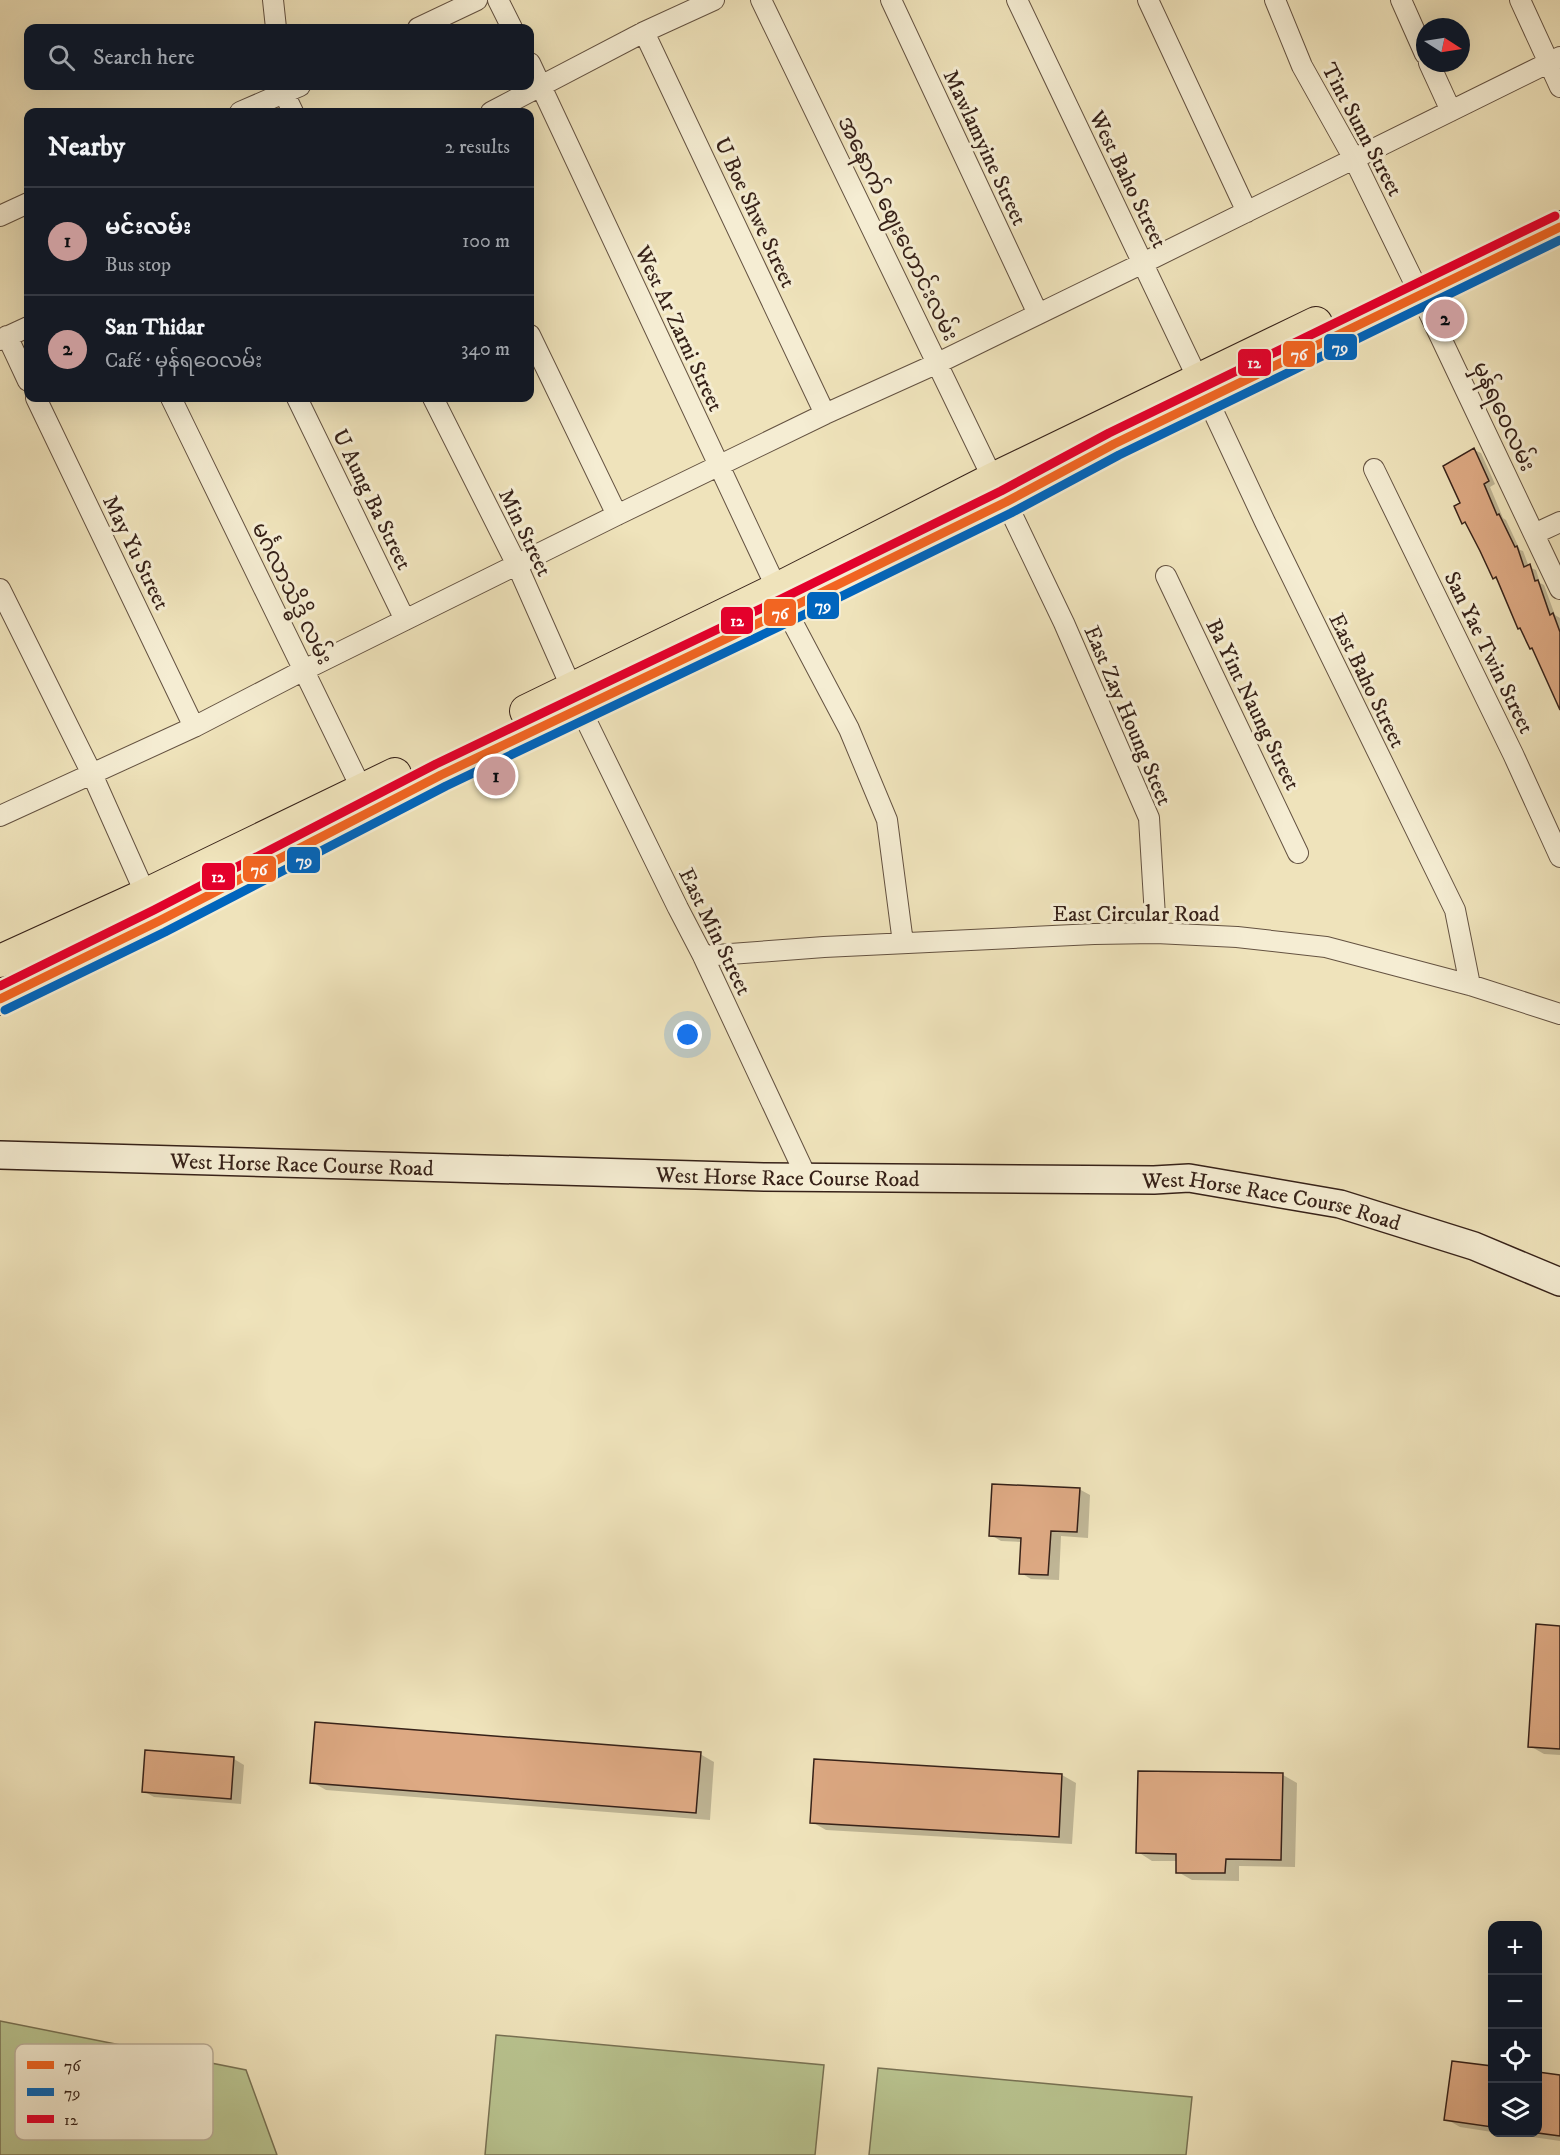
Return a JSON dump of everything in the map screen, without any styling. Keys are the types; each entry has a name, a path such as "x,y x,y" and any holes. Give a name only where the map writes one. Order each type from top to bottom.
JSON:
{"main road":[{"path":"1417,287 1560,205"},
{"path":"0,999 152,908 367,800 781,600 1203,389 1417,287 1560,227"},
{"path":"0,961 152,908"}],"street":[{"path":"273,0 276,24"},
{"path":"426,24 477,0"},
{"path":"498,0 510,24"},
{"path":"534,90 644,32 714,0"},
{"name":"အနောက် ဈေးဟောင်းလမ်း","path":"761,0 1064,623"},
{"name":"Mawlamyine Street","path":"891,0 1038,314"},
{"name":"West Baho Street","path":"1017,0 1203,389"},
{"path":"1148,0 1247,212"},
{"name":"Tint Sunn Street","path":"1275,0 1302,66 1354,159 1417,287"},
{"path":"1401,0 1416,34"},
{"path":"1520,0 1554,60 1560,87"},
{"name":"U Boe Shwe Street","path":"644,32 825,414"},
{"path":"0,816 194,727 617,515 825,414 938,363 1554,60"},
{"name":"West Ar Zarni Street","path":"534,71 781,600 849,729 887,820 903,943"},
{"path":"1433,72 1451,111"},
{"path":"248,108 285,90"},
{"path":"289,90 293,108"},
{"path":"499,108 533,90"},
{"path":"0,216 24,205"},
{"name":"မှန်ရဝေလမ်း","path":"1417,287 1560,589"},
{"path":"24,329 4,338 24,374"},
{"path":"534,343 617,515"},
{"name":"East Baho Street","path":"1203,389 1265,522 1455,910 1470,985"},
{"name":"May Yu Street","path":"38,402 194,727"},
{"name":"မင်္ဂလာသိဒ္ဓိ လမ်း","path":"173,402 367,800"},
{"name":"U Aung Ba Street","path":"299,402 405,620"},
{"name":"Min Street","path":"435,402 517,565 577,699"},
{"name":"San Yae Twin Street","path":"1374,470 1508,743 1560,857"},
{"path":"1534,534 1560,522"},
{"name":"Ba Yint Naung Street","path":"1166,576 1298,853"},
{"path":"0,589 92,774 152,908"},
{"name":"East Zay Houng Steet","path":"1064,623 1149,818 1156,933"},
{"name":"East Min Street","path":"577,699 678,908 704,956 806,1176"},
{"name":"East Circular Road","path":"704,956 903,943 1156,933 1237,937 1326,947 1470,985 1560,1014"},
{"name":"West Horse Race Course Road","path":"0,1155 717,1175 1154,1180 1189,1178 1340,1204 1474,1246 1560,1282"}],"green space":[{"path":"0,2021 115,2044 15,2044 15,2140 213,2140 213,2063 246,2070 277,2155 0,2155"},
{"path":"496,2035 824,2065 815,2155 485,2155"},
{"path":"878,2068 1192,2097 1186,2155 869,2155"}],"building":[{"path":"1474,448 1489,481 1484,484 1497,515 1499,514 1515,547 1517,546 1524,567 1530,564 1550,615 1553,613 1560,632 1560,710 1532,648 1530,649 1520,628 1518,629 1496,577 1493,579 1465,522 1462,524 1454,506 1460,503 1443,466"},
{"path":"992,1484 1080,1488 1077,1532 1051,1531 1048,1575 1019,1574 1021,1538 989,1536"},
{"path":"1536,1624 1560,1626 1560,1749 1528,1747"},
{"path":"315,1722 701,1752 696,1813 310,1783"},
{"path":"145,1750 234,1757 231,1799 142,1792"},
{"path":"814,1759 1062,1774 1059,1837 810,1823"},
{"path":"1138,1771 1283,1773 1281,1860 1226,1859 1225,1873 1176,1873 1176,1854 1136,1853"},
{"path":"1452,2061 1488,2066 1488,2126 1444,2120"},
{"path":"1542,2073 1560,2075 1560,2136 1542,2134"}],"transit line":[{"name":"12","path":"0,986 154,910 436,764 781,599 1001,491 1109,433 1555,216"},
{"name":"76","path":"0,999 159,921 441,775 786,610 1006,502 1114,444 1560,227"},
{"name":"79","path":"5,1010 165,932 446,786 791,621 1011,513 1119,455 1560,240"}],"place":[{"name":"San Thidar","path":"1445,319"},
{"name":"မင်းလမ်း","path":"496,776"}]}
